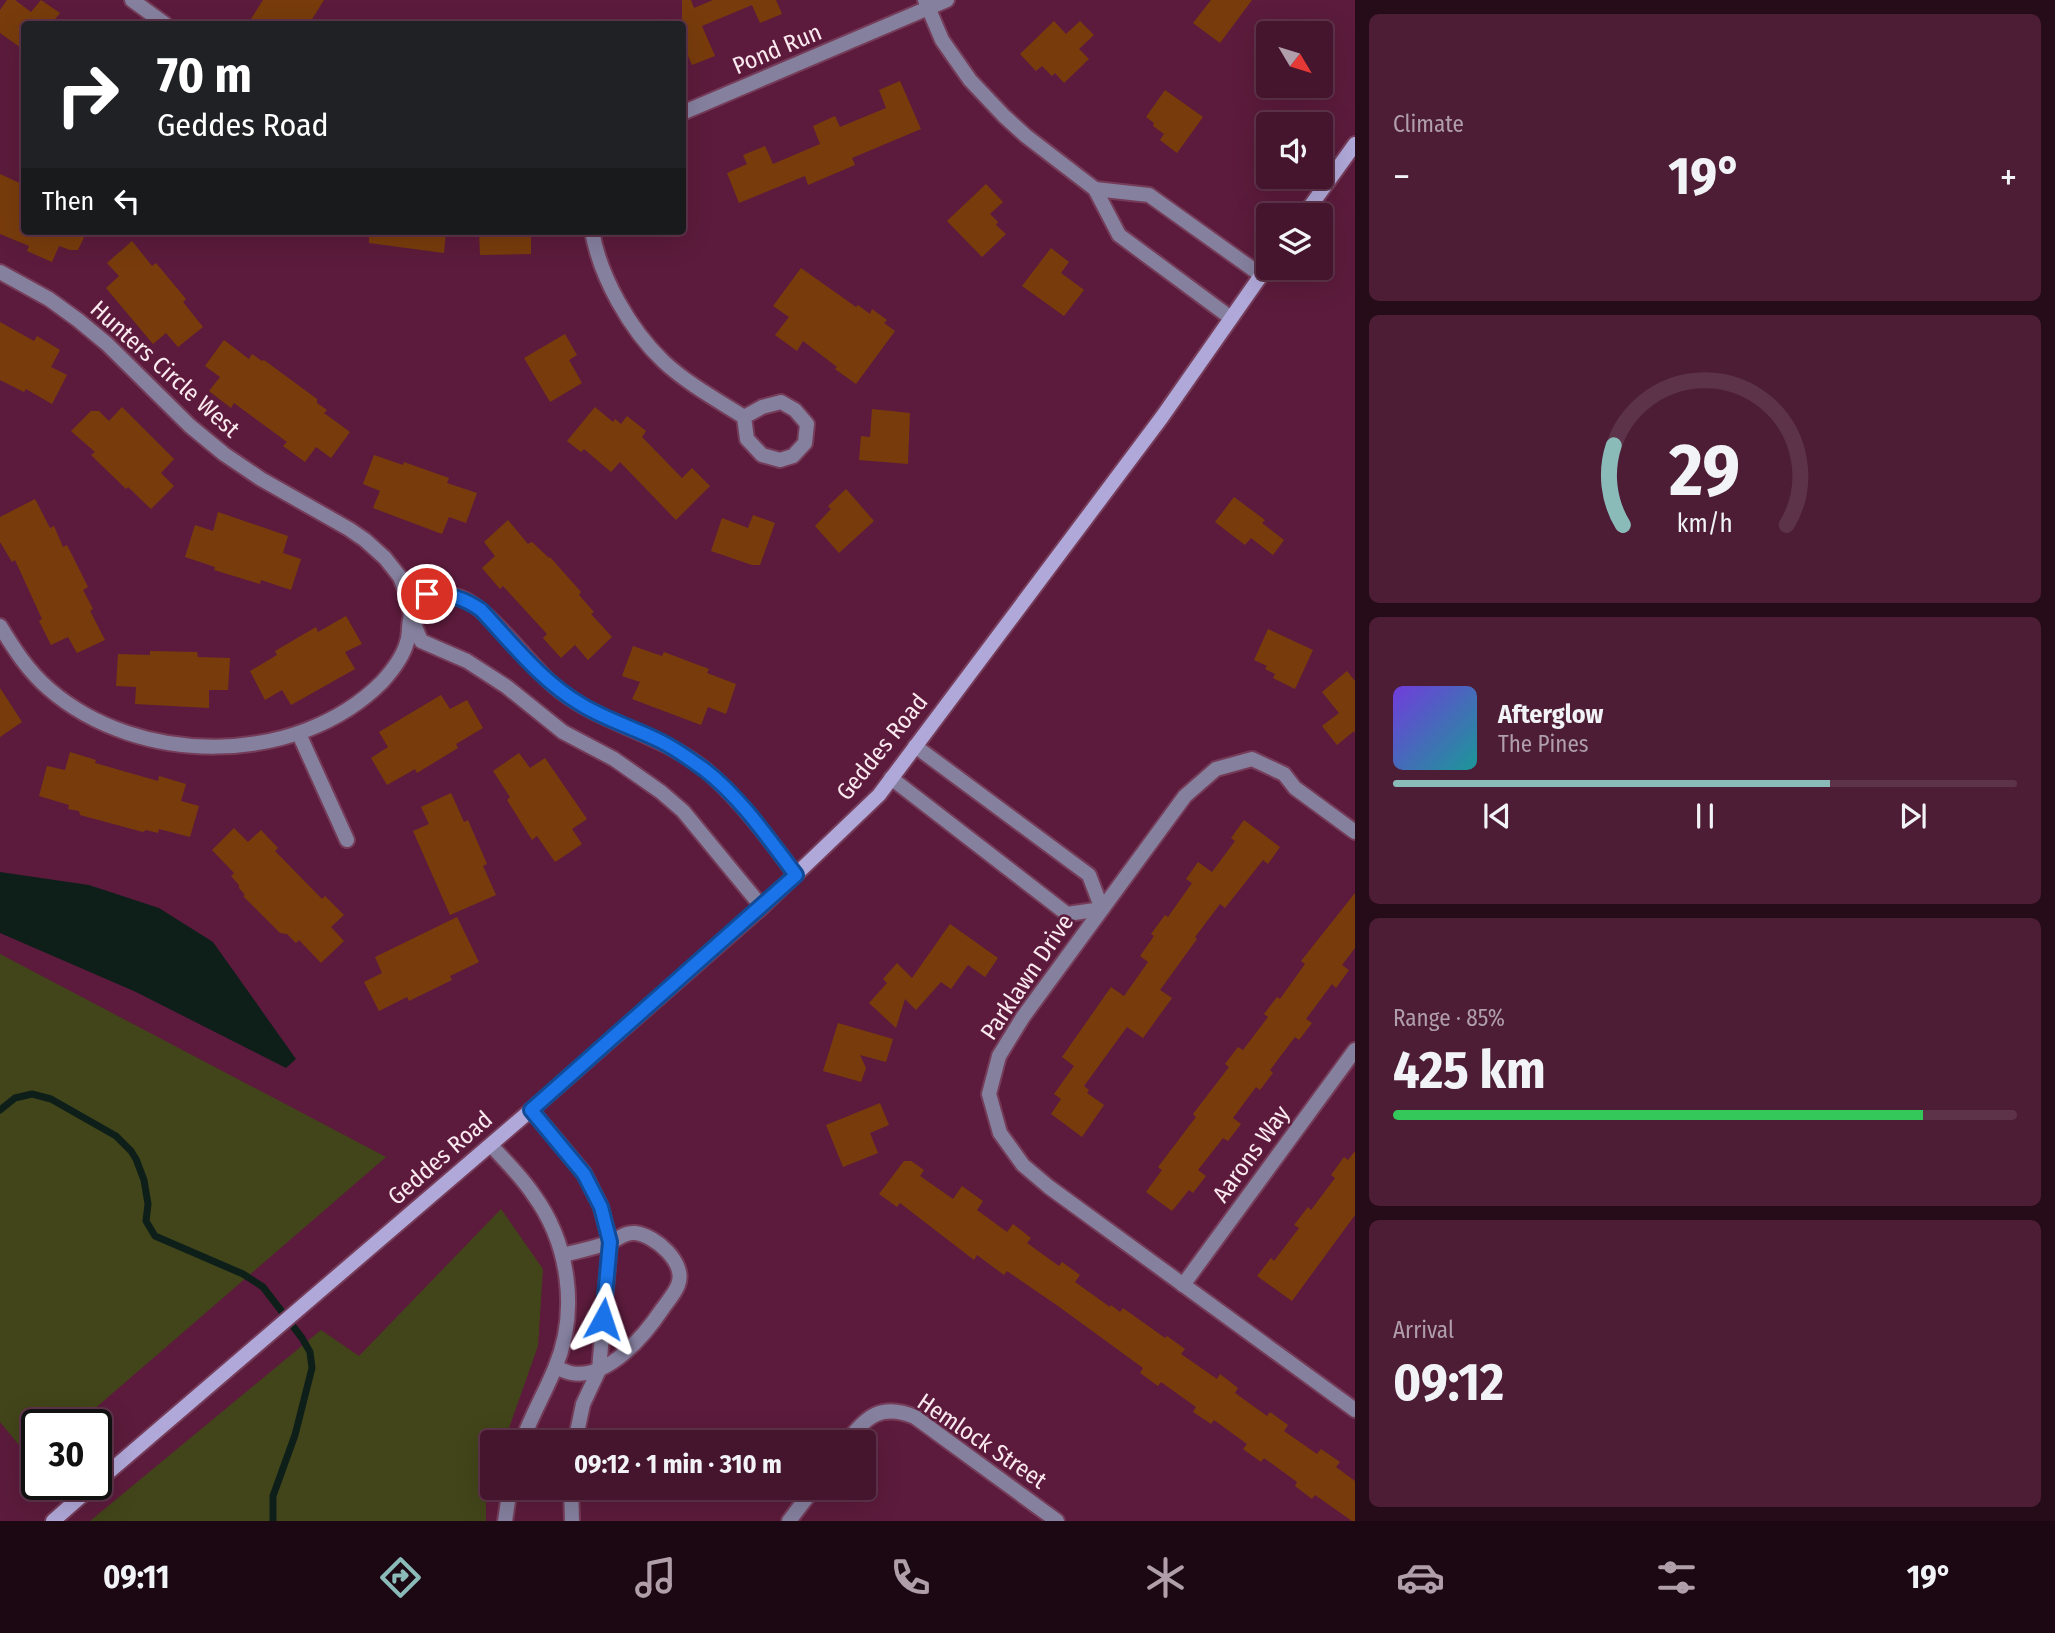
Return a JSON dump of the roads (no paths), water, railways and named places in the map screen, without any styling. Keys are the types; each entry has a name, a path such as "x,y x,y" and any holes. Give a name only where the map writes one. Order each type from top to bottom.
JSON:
{"main road":[{"path":"1313,203 1355,144"},
{"name":"Geddes Road","path":"112,1470 531,1110 796,875 879,795 1162,417 1258,280"},
{"name":"Geddes Road","path":"52,1521 77,1500"}],"street":[{"path":"132,0 161,21"},
{"name":"Pond Run","path":"686,111 927,4 947,0"},
{"path":"927,4 942,40 970,80 1026,136 1095,189 1119,235 1231,318"},
{"path":"1095,189 1149,195 1256,264"},
{"path":"593,235 603,269 617,300 635,328 663,361 691,383 744,417 747,439 762,455 780,460 793,456 805,443 807,424 794,410 781,402 761,407 744,417"},
{"name":"Hunters Circle West","path":"0,272 49,299 78,320 107,344 190,426 224,454 365,540 385,558 400,578 407,594 411,616"},
{"path":"0,626 17,654 48,688 86,715 114,728 159,741 226,747 274,741 299,734 345,711 362,700 395,666 408,641 411,616 427,594 459,597 481,610 554,685 580,704 608,720 658,740 707,771 757,823 796,875"},
{"path":"411,616 421,641 467,661 507,687 563,732 614,759 661,792 682,811 761,906"},
{"path":"299,734 347,840"},
{"path":"891,778 1067,914 1102,909 1090,875 915,746"},
{"name":"Parklawn Drive","path":"1355,832 1295,788 1284,774 1252,758 1216,769 1185,796 1023,1017 999,1056 989,1094 1000,1133 1023,1165 1049,1187 1355,1410"},
{"name":"Aarons Way","path":"1183,1285 1355,1050"},
{"path":"531,1110 584,1174 601,1207 610,1242 598,1370 583,1404 578,1430"},
{"path":"491,1145 533,1194 552,1225 563,1255 568,1285 564,1343 556,1368 527,1430"},
{"path":"556,1368 573,1374 598,1370 615,1361 635,1344 679,1284 679,1270 672,1256 656,1242 636,1233 563,1255"},
{"name":"Hemlock Street","path":"856,1430 872,1415 885,1411 902,1412 915,1417 1057,1521"},
{"path":"505,1521 508,1500"},
{"path":"571,1500 572,1521"},
{"path":"789,1521 805,1500"}],"waterway":[{"path":"0,1110 15,1098 32,1094 51,1099 116,1136 136,1159 144,1180 148,1204 146,1221 155,1236 243,1274 263,1287 302,1338 310,1352 312,1368 295,1435 273,1496 273,1521"}]}
